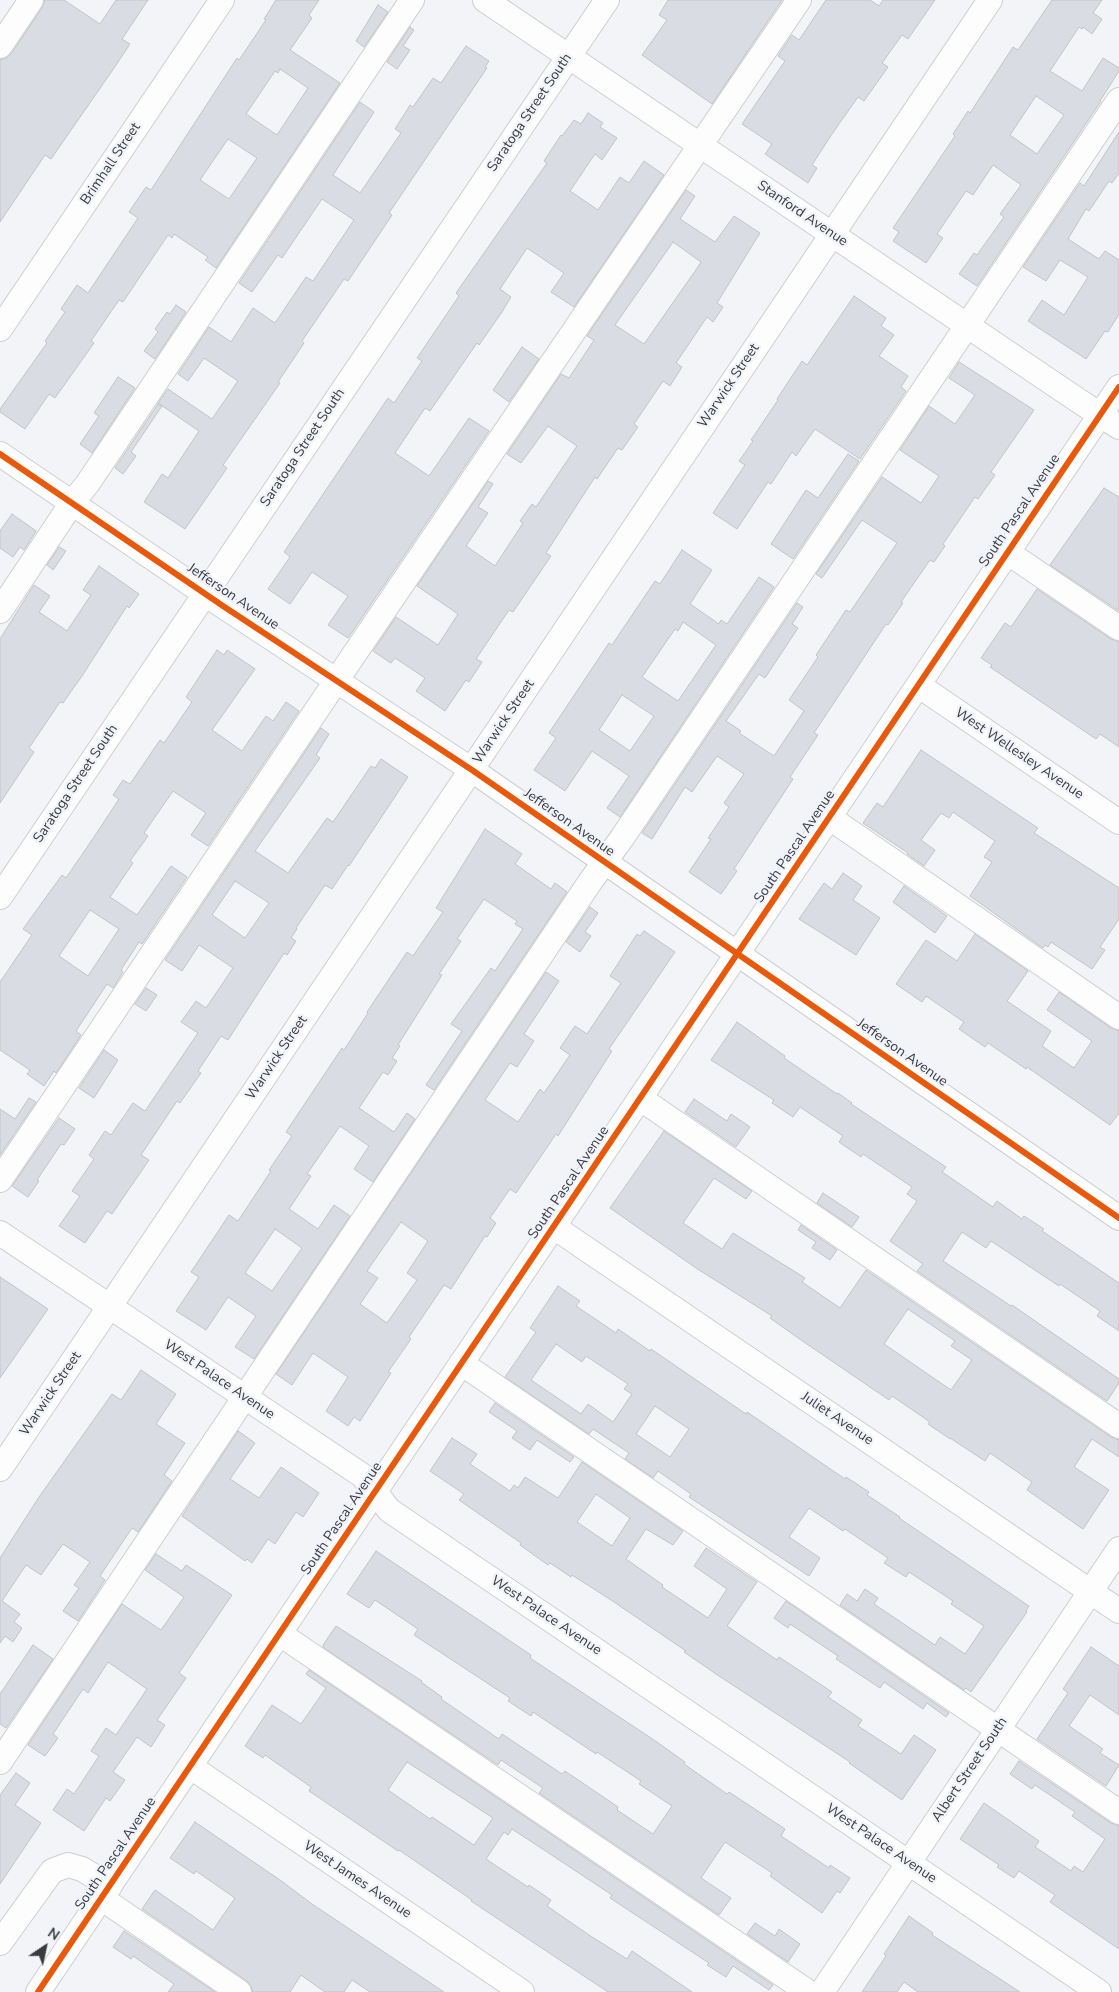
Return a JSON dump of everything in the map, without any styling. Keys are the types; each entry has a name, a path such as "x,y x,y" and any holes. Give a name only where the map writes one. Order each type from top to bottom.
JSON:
{"street":[{"path":"0,46 31,0"},
{"name":"Brimhall Street","path":"0,329 222,0"},
{"path":"0,611 412,0"},
{"name":"Stanford Avenue","path":"485,0 1110,421"},
{"name":"Saratoga Street South","path":"0,897 607,0"},
{"path":"0,1180 336,681 799,0"},
{"name":"Warwick Street","path":"0,1469 990,0"},
{"path":"0,1762 604,862 1119,100"},
{"name":"South Pascal Avenue","path":"38,1992 641,1099 1007,552 1110,421 1119,387"},
{"name":"Jefferson Avenue","path":"0,454 205,594 472,770 1119,1218"},
{"path":"1007,552 1119,628"},
{"name":"West Wellesley Avenue","path":"918,685 1119,822"},
{"path":"830,818 1119,1018"},
{"path":"641,1099 1119,1426"},
{"name":"Juliet Avenue","path":"554,1227 1119,1611"},
{"name":"West Palace Avenue","path":"0,1234 363,1476 376,1490 389,1510 1098,1992"},
{"path":"462,1363 1119,1812"},
{"name":"Albert Street South","path":"822,1992 1119,1549"},
{"path":"280,1634 808,1992"},
{"name":"West James Avenue","path":"191,1767 522,1992"},
{"path":"0,1943 52,1871 68,1865 82,1869 105,1892 239,1992"}],"building":[{"path":"45,0 64,0 100,24 116,0 148,0 122,39 130,44 112,71 51,159 45,155 0,222 0,60 11,54 42,8"},
{"path":"276,0 319,0 309,15 312,18 290,50 340,83 216,268 205,260 208,257 174,234 172,238 168,235 123,302 119,300 91,341 94,343 55,398 49,394 25,429 0,412 0,409 47,343 45,341 65,312 61,309 77,285 88,293 138,218 129,212 146,187 151,190 237,58 239,60 266,20 264,19","holes":["280,69 308,88 277,135 246,114 275,71 278,73","228,139 257,158 229,199 200,180"]},
{"path":"668,0 782,0 712,104 642,55 667,20 659,15"},
{"path":"826,0 870,0 879,6 883,0 935,0 908,39 902,35 882,63 888,67 864,101 858,97 832,134 812,165 817,168 808,183 765,154 772,144 742,124 785,61 778,56 792,35 799,40"},
{"path":"1052,0 1102,0 1093,13 1102,19 1092,34 1083,27 1082,29 1079,27 1050,71 1082,91 1103,58 1119,68 1119,71 1101,101 977,286 959,274 974,253 977,255 1004,217 1000,214 1021,185 993,165 973,195 966,191 937,234 943,238 926,263 893,241 899,232 893,228 955,136 953,134 968,111 970,113 1013,47 1018,50","holes":["1036,96 1064,115 1037,154 1010,135"]},
{"path":"378,5 388,12 364,47 356,41"},
{"path":"410,27 414,30 403,46 410,50 397,69 387,62"},
{"path":"466,46 489,61 485,67 487,68 389,213 392,215 348,281 344,279 302,341 304,343 278,382 280,383 223,465 227,468 185,529 144,502 162,474 168,478 199,431 158,403 168,389 212,419 238,381 204,358 188,381 178,374 209,327 231,342 253,308 275,323 306,277 313,281 354,220 322,199 282,258 278,255 252,292 239,283 360,102 374,112 333,175 360,193 401,133 395,129 410,105 413,107 433,78 441,83"},
{"path":"588,113 603,123 600,127 617,138 602,160 595,154 570,191 598,210 620,177 629,183 644,161 664,175 574,307 551,292 564,273 527,248 500,289 511,297 502,312 479,345 477,343 430,411 425,408 395,453 429,476 469,418 489,431 348,638 328,625 348,596 312,572 290,604 268,589 290,557 284,552 388,398 394,403 422,361 417,358 459,296 456,293 547,163 544,161 561,135 574,120 581,124"},
{"path":"1119,132 1119,173 1112,183 1109,181 1089,211 1086,209 1068,239 1099,259 1105,251 1119,260 1119,314 1108,332 1105,331 1086,359 1028,321 1042,300 1064,315 1088,277 1060,260 1046,281 1023,267 1080,183 1084,186"},
{"path":"686,190 695,196 680,219 715,242 734,216 760,233 717,303 723,307 713,322 707,317 676,363 682,367 670,386 663,381 634,424 638,427 622,450 618,448 597,479 595,477 546,553 551,556 513,612 509,610 476,659 482,662 469,682 466,680 445,711 416,691 425,678 395,658 391,663 373,651 396,617 438,645 458,614 417,586 488,481 493,484 478,507 488,513 466,546 495,566 523,523 520,521 532,504 536,507 577,446 548,426 521,463 507,454 561,374 569,378 594,340 587,336","holes":["673,242 701,262 644,344 615,325"]},
{"path":"854,296 886,318 881,326 894,335 879,356 908,376 901,387 906,391 860,459 815,429 796,456 792,452 771,484 768,482 737,529 713,513 745,465 739,461 802,361 807,365"},
{"path":"176,305 186,312 155,359 144,351 158,332 155,329 167,312 170,314"},
{"path":"522,347 539,359 509,402 493,390"},
{"path":"959,362 1034,410 991,472 995,475 978,499 975,497 943,544 945,546 934,562 930,560 901,602 903,603 888,625 886,624 814,733 818,735 790,777 793,779 734,869 737,871 721,894 689,872 711,839 708,838 729,807 724,803 744,774 717,756 692,792 685,787 652,839 642,833 797,603 803,607 792,624 798,628 765,678 759,674 726,721 741,731 739,733 774,756 804,711 789,700 846,610 850,612 897,543 862,520 822,578 816,574 882,477 921,503 939,476 900,450 929,406 955,424 975,395 949,378"},
{"path":"118,377 135,388 92,453 80,444 99,416 94,413"},
{"path":"158,404 162,406 131,452 136,456 123,474 115,468"},
{"path":"848,454 859,461 793,559 771,544 806,490 818,498"},
{"path":"1104,488 1119,497 1119,611 1050,565"},
{"path":"12,514 36,531 24,550 20,547 13,557 0,548 0,531"},
{"path":"59,547 66,551 53,570 47,565"},
{"path":"682,550 712,570 690,604 719,624 721,620 727,624 759,577 774,587 620,817 607,808 629,776 592,751 565,791 534,770 556,738 549,733 609,643 612,645 655,581 660,584","holes":["683,622 716,645 678,701 642,677 675,629 678,631","622,695 654,716 630,751 599,730"]},
{"path":"99,566 139,594 129,608 127,606 82,676 63,703 60,702 29,748 34,752 0,803 0,639 34,585 50,596 39,612 67,631 91,595 83,590"},
{"path":"1037,589 1111,639 1119,642 1119,747 1100,734 1096,739 990,667 992,665 981,658 1005,623 1011,627"},
{"path":"217,650 224,655 227,650 255,669 212,730 242,751 266,716 273,721 286,702 299,711 208,846 191,835 206,813 173,791 144,833 148,836 130,861 133,863 110,897 137,915 171,866 187,877 142,944 139,942 121,970 123,972 113,988 107,984 76,1031 81,1035 56,1073 54,1071 44,1086 27,1074 30,1070 0,1050 0,982 32,935 23,929 62,875 66,878 96,834 119,799 113,795 123,780 130,784 160,740 164,743 192,702 186,697","holes":["90,910 119,929 88,976 59,956"]},
{"path":"321,728 329,734 316,755 320,758 255,851 288,873 327,818 333,822 371,766 375,768 381,759 408,777 332,889 325,885 296,928 291,938 296,941 287,955 284,953 228,1040 221,1036 198,1071 201,1073 180,1103 177,1101 141,1155 149,1160 112,1214 107,1211 85,1243 59,1226 80,1196 72,1191 94,1159 89,1155 105,1131 111,1135 133,1103 145,1111 198,1033 181,1022 196,1001 206,1008 233,968 199,945 182,971 165,960","holes":["235,881 269,903 245,938 212,915"]},
{"path":"921,750 1038,828 1034,833 1119,888 1119,919 1100,947 1105,950 1092,969 1051,942 1048,947 1045,945 1043,948 970,896 992,862 984,857 995,841 953,812 949,818 941,813 921,840 935,850 924,866 863,823 877,803 883,807"},
{"path":"485,829 522,854 515,864 551,889 555,883 567,892 434,1090 426,1085 462,1031 451,1024 491,968 495,971 523,929 515,924 517,921 484,899 457,939 461,941 439,974 442,975 398,1045 400,1046 392,1058 397,1061 388,1075 383,1072 359,1108 394,1132 407,1113 415,1119 373,1182 354,1169 369,1146 340,1126 307,1174 311,1176 289,1209 318,1229 334,1205 350,1216 254,1359 235,1347 256,1316 228,1297 206,1330 176,1311 199,1277 191,1272 229,1215 238,1221 292,1136 286,1132 342,1048 344,1050 407,952 413,956 443,912 436,908","holes":["275,1229 302,1248 272,1291 245,1273"]},
{"path":"843,873 862,886 853,900 880,918 856,955 799,919 824,883 832,889"},
{"path":"904,886 947,916 935,933 893,902"},
{"path":"590,907 598,913 585,932 591,936 580,952 566,942"},
{"path":"644,931 675,952 609,1049 612,1051 558,1136 556,1134 516,1193 510,1189 490,1218 496,1223 487,1237 485,1236 451,1289 444,1285 409,1337 411,1339 388,1372 391,1373 360,1421 354,1417 348,1426 326,1411 348,1377 313,1353 292,1385 276,1374 546,972 559,981 524,1034 534,1041 517,1067 510,1063 485,1100 518,1122 540,1089 544,1093 570,1055 560,1048 575,1026 587,1034 621,983 610,976 637,934 640,936","holes":["401,1222 428,1241 407,1273 417,1280 387,1323 360,1304 378,1278 367,1271"]},
{"path":"975,934 1028,971 1007,1001 1051,1031 1042,1046 1074,1068 1092,1041 1047,1010 1059,992 1111,1028 1119,1031 1119,1113 1110,1125 1027,1067 1026,1069 988,1043 985,1047 959,1029 964,1022 926,996 922,1002 896,984 926,940 957,961"},
{"path":"146,988 157,995 146,1011 135,1004"},
{"path":"737,1022 785,1056 784,1058 946,1167 942,1172 993,1207 997,1201 1022,1219 1024,1216 1044,1229 1042,1231 1119,1283 1119,1331 1097,1316 1100,1311 991,1241 986,1248 962,1232 943,1261 1012,1305 1119,1379 1119,1383 1107,1401 917,1271 923,1264 890,1241 917,1201 907,1194 912,1187 863,1154 861,1157 839,1142 843,1136 800,1107 793,1117 772,1103 774,1100 711,1060"},
{"path":"104,1050 118,1060 94,1098 79,1088"},
{"path":"29,1098 36,1102 0,1155 0,1109 15,1119"},
{"path":"694,1099 727,1121 731,1114 750,1127 736,1147 685,1112"},
{"path":"59,1118 75,1129 64,1145 61,1144 28,1197 12,1186"},
{"path":"664,1131 752,1191 746,1199 714,1178 683,1223 722,1249 733,1233 805,1278 802,1282 840,1308 866,1270 1111,1437 1119,1440 1119,1457 1092,1439 1074,1467 1109,1490 1083,1529 1027,1490 1032,1482 990,1453 985,1461 928,1424 930,1422 892,1396 889,1400 770,1318 772,1316 696,1268 610,1208","holes":["908,1309 955,1341 951,1346 972,1360 951,1390 884,1344"]},
{"path":"823,1193 859,1217 852,1227 817,1203"},
{"path":"801,1225 837,1250 830,1260 812,1248 816,1242 798,1230"},
{"path":"0,1277 48,1309 0,1378"},
{"path":"558,1286 580,1301 576,1306 616,1333 618,1329 650,1351 651,1349 845,1479 846,1477 869,1492 867,1495 899,1518 1029,1606 1027,1612 971,1692 966,1688 964,1690 840,1605 847,1594 857,1601 865,1589 878,1598 874,1604 935,1645 940,1637 965,1654 984,1626 951,1604 953,1601 909,1572 906,1577 884,1563 888,1558 845,1529 843,1531 809,1508 789,1537 820,1558 809,1576 689,1497 691,1494 658,1471 653,1478 625,1459 629,1453 593,1429 589,1434 505,1377 536,1332 530,1328","holes":["556,1344 582,1362 586,1356 628,1384 624,1389 632,1394 613,1422 588,1404 581,1414 531,1380","655,1406 689,1429 670,1457 636,1434"]},
{"path":"141,1370 176,1394 156,1424 185,1443 164,1475 172,1481 138,1532 132,1528 100,1576 105,1580 78,1621 63,1611 79,1588 74,1585 90,1562 63,1544 41,1575 26,1565 2,1601 20,1614 14,1622 22,1628 13,1642 5,1636 0,1643 0,1558 39,1497 112,1394 121,1400"},
{"path":"495,1403 574,1457 570,1462 537,1440 530,1450 512,1438 517,1431 489,1412"},
{"path":"238,1431 255,1443 230,1479 259,1498 281,1467 319,1493 303,1517 296,1512 275,1544 268,1539 252,1563 247,1559 245,1561 182,1516"},
{"path":"452,1438 477,1454 470,1464 510,1491 514,1485 518,1488 525,1477 558,1498 582,1462 683,1531 673,1545 646,1529 626,1559 663,1585 662,1587 708,1618 727,1589 694,1566 706,1548 757,1582 727,1626 777,1660 779,1657 832,1692 828,1697 862,1720 858,1726 901,1754 914,1735 936,1750 902,1800 850,1762 716,1674 684,1652 686,1651 611,1600 572,1575 571,1577 550,1563 548,1565 520,1545 521,1543 459,1500 464,1494 430,1471","holes":["596,1494 630,1518 612,1546 577,1522"]},
{"path":"376,1551 531,1655 530,1658 654,1740 727,1794 729,1792 785,1829 781,1836 829,1868 830,1865 850,1878 840,1893 837,1891 822,1913 770,1876 772,1873 725,1842 701,1878 731,1898 719,1915 539,1793 543,1788 501,1760 498,1765 324,1648 323,1645 336,1626 422,1681 442,1697 441,1699 499,1739 502,1734 562,1774 565,1771 618,1807 617,1810 653,1834 672,1806 639,1784 641,1781 597,1752 596,1754 533,1712 531,1716 508,1701 510,1698 414,1635 418,1629 375,1600 369,1608 347,1594"},
{"path":"156,1554 182,1571 186,1565 232,1595 179,1673 186,1678 157,1720 165,1725 151,1747 137,1737 113,1772 125,1780 110,1801 106,1798 84,1831 53,1810 67,1789 74,1794 99,1756 91,1751 106,1728 116,1735 147,1689 108,1662 88,1693 83,1689 53,1734 58,1738 45,1756 28,1745 122,1604 161,1630 184,1597 145,1570"},
{"path":"786,1601 949,1713 946,1717 927,1703 923,1709 884,1682 880,1688 836,1659 838,1656 790,1624 788,1628 774,1618"},
{"path":"33,1645 53,1659 6,1728 0,1724 0,1694"},
{"path":"1091,1647 1119,1666 1119,1715 1090,1695 1069,1726 1103,1749 1100,1753 1119,1765 1106,1786 1037,1739 1068,1693 1063,1689"},
{"path":"309,1670 773,1985 769,1990 733,1966 726,1977 707,1965 709,1963 610,1898 612,1895 512,1829 508,1835 504,1832 486,1859 551,1900 547,1906 589,1935 627,1959 632,1951 692,1992 608,1992 471,1901 399,1850 309,1791 311,1787 265,1755 263,1758 245,1746 272,1705 301,1724 326,1688 306,1674","holes":["407,1762 493,1818 474,1845 432,1817 430,1819 388,1790"]},
{"path":"1019,1761 1111,1823 1119,1826 1119,1949 1050,1902 1055,1895 1019,1871 1014,1878 997,1867 999,1865 960,1839 984,1803 1039,1841 1035,1847 1071,1871 1074,1866 1083,1872 1105,1839 1072,1816 1075,1812 1035,1785 1032,1789 1010,1774"},
{"path":"16,1773 30,1783 15,1805 41,1823 0,1884 0,1795"},
{"path":"195,1822 312,1904 444,1992 370,1992 352,1980 344,1992 325,1992 301,1975 290,1992 253,1992 247,1981 142,1909 155,1890 213,1930 235,1898 196,1871 194,1874 170,1858"},
{"path":"909,1916 933,1933 932,1935 1020,1992 918,1992 904,1982 897,1992 862,1992"},
{"path":"755,1923 775,1936 779,1929 800,1944 788,1962 747,1934"},
{"path":"124,1931 215,1992 168,1992 174,1984 133,1956 131,1959 113,1947"}],"cycle path":[{"path":"38,1992 1119,387"},
{"path":"0,454 223,606 472,770 1119,1218"}]}
